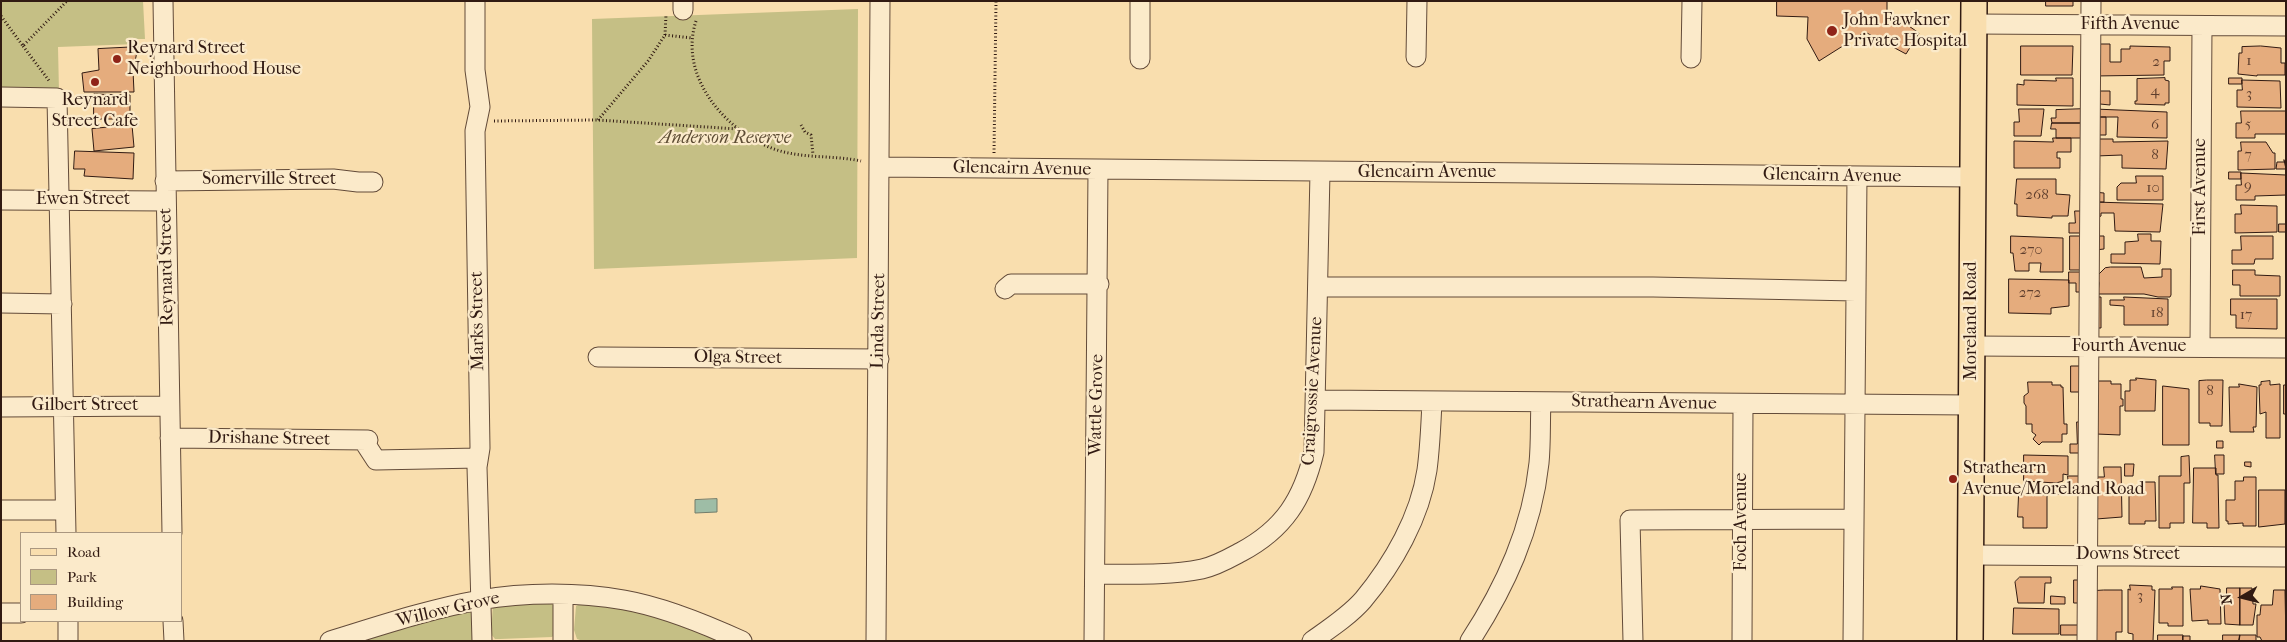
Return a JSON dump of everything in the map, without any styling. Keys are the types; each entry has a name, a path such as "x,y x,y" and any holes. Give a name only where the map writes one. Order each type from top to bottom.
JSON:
{"main road":[{"name":"Moreland Road","path":"1970,641 1974,13"}],"street":[{"name":"Reynard Street","path":"163,1 172,532"},
{"name":"Marks Street","path":"475,1 475,70 480,97 476,120 480,448 478,458 482,641"},
{"name":"Linda Street","path":"876,641 880,1"},
{"path":"1140,1 1140,59"},
{"path":"1416,57 1417,1"},
{"path":"1691,58 1692,1"},
{"path":"2087,641 2091,1"},
{"name":"Fifth Avenue","path":"1974,13 2090,25 2286,26"},
{"name":"First Avenue","path":"2200,347 2202,26"},
{"path":"1,97 57,98 66,532"},
{"name":"Glencairn Avenue","path":"880,167 1973,177"},
{"name":"Wattle Grove","path":"1094,641 1099,284 1098,170"},
{"name":"Craigrossie Avenue","path":"1095,574 1184,572 1204,568 1226,560 1271,533 1287,517 1299,497 1309,474 1314,452 1320,172"},
{"path":"1853,641 1857,176"},
{"name":"Somerville Street","path":"165,180 333,178 373,182"},
{"name":"Ewen Street","path":"1,200 166,201"},
{"path":"1005,289 1011,284 1099,284"},
{"path":"1318,287 1856,291"},
{"path":"1,303 62,304"},
{"name":"Fourth Avenue","path":"1972,346 2286,348"},
{"name":"Olga Street","path":"598,357 878,359"},
{"name":"Strathearn Avenue","path":"1316,400 1971,405"},
{"path":"1312,641 1339,622 1362,601 1399,547 1414,514 1427,471 1432,401"},
{"path":"1470,641 1493,605 1514,562 1529,515 1538,464 1541,402"},
{"name":"Foch Avenue","path":"1742,641 1743,404"},
{"name":"Gilbert Street","path":"1,407 170,406"},
{"name":"Drishane Street","path":"170,438 366,440 376,460 478,458"},
{"path":"1,510 65,510"},
{"path":"1633,641 1630,520 1854,519"},
{"name":"Downs Street","path":"1970,555 2286,556"},
{"path":"563,595 564,641"},
{"name":"Willow Grove","path":"330,641 434,610 480,600 514,596 563,595 624,600 669,612 742,641"},
{"path":"1,613 20,614"},
{"path":"68,622 68,641"},
{"path":"173,622 174,641"}],"path":[{"path":"23,46 67,1"},
{"path":"994,169 996,1"},
{"path":"597,120 648,61 682,9"},
{"path":"682,9 692,38 696,75 705,92 721,113 739,129 774,149 814,155 841,156 862,161"},
{"path":"1,16 54,88 57,98"},
{"path":"665,34 692,38"},
{"path":"476,120 597,120 739,129"},
{"path":"800,125 805,132 811,135 814,155"}],"green space":[{"path":"1,1 143,1 145,39 137,39 137,44 58,47 59,92 1,92"},
{"name":"Anderson Reserve","path":"858,9 857,258 594,269 592,19"},
{"path":"554,603 557,632 552,637 495,639 491,634 493,604"},
{"path":"582,603 622,606 731,641 583,641 577,639 574,630 576,606"},
{"path":"473,611 474,641 353,641 388,630"}],"shaded area":[{"path":"717,499 717,512 695,513 695,500"}],"building":[{"name":"John Fawkner Private Hospital","path":"1777,1 1887,1 1887,11 1919,33 1906,54 1865,32 1819,61 1807,39 1808,17 1777,16"},
{"path":"2046,1 2073,1 2073,6 2046,6"},
{"path":"2094,44 2110,44 2110,62 2121,62 2121,49 2130,49 2130,46 2170,47 2170,61 2164,61 2164,75 2094,76"},
{"path":"2021,46 2073,46 2072,75 2021,75"},
{"name":"Reynard Street Neighbourhood House","path":"138,47 133,71 134,92 84,92 82,73 99,70 98,49"},
{"path":"2242,47 2281,48 2281,63 2285,63 2285,75 2257,76 2238,74 2239,53 2242,53"},
{"path":"2056,78 2073,78 2073,106 2017,105 2017,84 2024,85 2024,80 2056,81"},
{"path":"2165,78 2165,80 2169,81 2169,103 2165,103 2165,105 2135,104 2135,101 2137,101 2137,79"},
{"path":"2229,78 2242,78 2242,84 2229,84"},
{"path":"2242,80 2280,81 2281,108 2237,107 2237,90 2242,90"},
{"path":"2100,91 2110,91 2110,105 2100,104"},
{"path":"94,94 130,95 130,119 94,119"},
{"path":"2019,109 2044,109 2041,136 2014,136 2014,122 2019,122"},
{"path":"2086,109 2086,123 2052,123 2051,118 2056,118 2056,110"},
{"path":"2094,109 2167,112 2167,138 2117,137 2118,117 2094,117"},
{"path":"2241,111 2286,111 2286,134 2255,134 2255,138 2236,138 2236,123 2241,123"},
{"path":"2094,117 2106,117 2106,135 2094,135"},
{"path":"2052,123 2086,123 2085,138 2056,138 2056,129 2051,129"},
{"path":"132,125 134,147 94,151 92,129"},
{"path":"2053,138 2071,138 2071,152 2057,152 2057,158 2060,158 2060,168 2014,168 2014,141 2053,142"},
{"path":"2096,139 2113,139 2113,142 2168,141 2166,169 2122,168 2122,155 2096,156"},
{"path":"2241,142 2266,142 2273,153 2275,153 2275,169 2238,170 2238,151 2241,151"},
{"path":"75,151 134,153 133,179 84,176 85,169 74,169"},
{"path":"2284,160 2286,169 2276,169 2277,162 2284,162"},
{"path":"2229,172 2241,172 2241,179 2229,179"},
{"path":"2241,173 2286,175 2286,195 2255,196 2255,200 2236,200 2236,185 2241,185"},
{"path":"2136,176 2163,176 2163,200 2117,200 2117,187 2121,183 2136,183"},
{"path":"2017,179 2056,179 2056,194 2070,195 2068,216 2052,216 2052,218 2017,216 2017,204 2015,204"},
{"path":"2093,192 2104,193 2104,202 2093,202"},
{"path":"2093,202 2163,204 2160,232 2115,231 2114,213 2101,213 2101,216 2093,220"},
{"path":"2241,205 2277,206 2277,232 2235,233 2235,214 2241,214"},
{"path":"2075,211 2086,211 2086,233 2069,233 2069,223 2075,223"},
{"path":"2279,224 2286,224 2286,232 2279,232"},
{"path":"2138,234 2151,234 2151,241 2161,241 2160,264 2111,263 2111,254 2125,254 2125,242 2138,241"},
{"path":"2011,236 2063,238 2063,272 2040,272 2041,263 2029,263 2029,271 2015,271 2013,253 2011,253"},
{"path":"2070,236 2085,236 2085,270 2070,270"},
{"path":"2095,236 2104,236 2104,249 2095,250"},
{"path":"2241,236 2273,236 2273,259 2255,259 2254,264 2232,264 2232,250 2241,250"},
{"path":"2141,267 2144,278 2162,277 2162,269 2171,269 2171,295 2170,297 2158,297 2144,294 2098,294 2099,283 2097,276 2105,268"},
{"path":"2233,270 2255,270 2255,275 2280,276 2280,296 2240,296 2240,285 2233,285"},
{"path":"2069,272 2085,272 2085,292 2076,292 2076,283 2069,283"},
{"path":"2009,279 2069,280 2069,306 2051,308 2051,314 2009,313"},
{"path":"2093,297 2101,297 2101,328 2093,328"},
{"path":"2124,297 2168,299 2168,325 2124,325 2124,306 2110,305 2110,300 2124,300"},
{"path":"2231,299 2277,299 2277,329 2236,328 2236,315 2231,315"},
{"path":"2071,366 2084,366 2085,392 2071,392"},
{"path":"2136,378 2156,380 2155,411 2125,411 2125,391 2130,391 2130,380 2136,380"},
{"path":"2223,380 2222,426 2210,426 2210,423 2199,423 2199,381"},
{"path":"2096,381 2111,381 2111,384 2121,384 2123,406 2120,406 2120,435 2096,434"},
{"path":"2270,381 2270,385 2280,384 2280,438 2266,438 2266,412 2260,414 2259,385 2261,385 2261,382"},
{"path":"2028,382 2052,382 2052,385 2061,385 2063,387 2064,424 2067,424 2067,434 2062,434 2062,442 2042,442 2039,445 2033,439 2036,435 2032,432 2032,424 2026,424 2026,406 2024,403 2024,396 2028,393"},
{"path":"2239,384 2257,387 2256,427 2253,427 2254,432 2230,432 2229,387 2239,387"},
{"path":"2284,385 2286,385 2286,414 2284,414"},
{"path":"2163,386 2189,389 2189,445 2163,445"},
{"path":"2077,422 2085,422 2085,453 2070,453 2070,444 2077,444"},
{"path":"2217,441 2223,441 2223,448 2217,448"},
{"path":"2024,455 2068,456 2068,475 2063,474 2063,481 2056,483 2024,481"},
{"path":"2215,455 2224,455 2224,474 2216,474"},
{"path":"2189,456 2190,483 2184,483 2184,523 2170,523 2170,528 2159,528 2159,476 2181,476 2181,457"},
{"path":"2245,462 2251,462 2251,467 2245,466"},
{"path":"2125,464 2134,464 2133,476 2125,476"},
{"path":"2104,467 2121,467 2122,517 2096,519 2094,477 2104,477"},
{"path":"2194,468 2216,468 2216,475 2218,475 2219,528 2207,528 2207,523 2193,523"},
{"path":"2068,476 2084,476 2084,494 2054,494 2054,486 2068,486"},
{"path":"2244,477 2256,477 2256,526 2243,526 2243,523 2228,524 2228,521 2226,521 2226,500 2235,500 2235,481 2243,481"},
{"path":"2141,482 2155,482 2156,521 2145,521 2145,524 2129,524 2129,486 2141,486"},
{"path":"2259,490 2285,490 2285,524 2259,527"},
{"path":"2019,494 2047,495 2047,528 2023,528 2023,517 2018,517"},
{"path":"2020,577 2051,577 2051,583 2045,583 2044,603 2018,603 2015,582"},
{"path":"2074,580 2083,580 2083,603 2074,603"},
{"path":"2130,585 2152,586 2152,590 2155,590 2153,641 2133,641 2133,634 2128,633 2128,589 2130,590"},
{"path":"2201,586 2220,589 2221,624 2208,624 2208,620 2192,621 2190,589 2200,589"},
{"path":"2172,587 2183,587 2183,626 2168,626 2168,623 2159,623 2159,589 2172,589"},
{"path":"2227,588 2240,588 2240,625 2225,624 2224,603 2226,602"},
{"path":"2240,588 2252,588 2253,604 2256,604 2253,625 2240,625"},
{"path":"2122,590 2122,632 2116,632 2116,641 2095,641 2094,591"},
{"path":"2274,590 2285,590 2286,641 2262,641 2260,637 2257,637 2257,615 2260,615 2261,605 2272,605"},
{"path":"2051,596 2065,597 2065,604 2051,604"},
{"path":"2014,608 2059,609 2059,634 2013,634"},
{"path":"2061,625 2082,625 2083,635 2061,635"},
{"path":"2158,635 2183,635 2183,641 2158,641"},
{"path":"2223,635 2240,635 2239,641 2223,641"},
{"path":"2240,635 2256,635 2256,641 2239,641"},
{"path":"2183,636 2190,636 2190,641 2183,641"}],"place":[{"name":"John Fawkner Private Hospital","path":"1832,31"},
{"name":"Reynard Street Neighbourhood House","path":"117,59"},
{"name":"Reynard Street Cafe","path":"95,82"},
{"name":"Strathearn Avenue/Moreland Road","path":"1953,479"}]}
